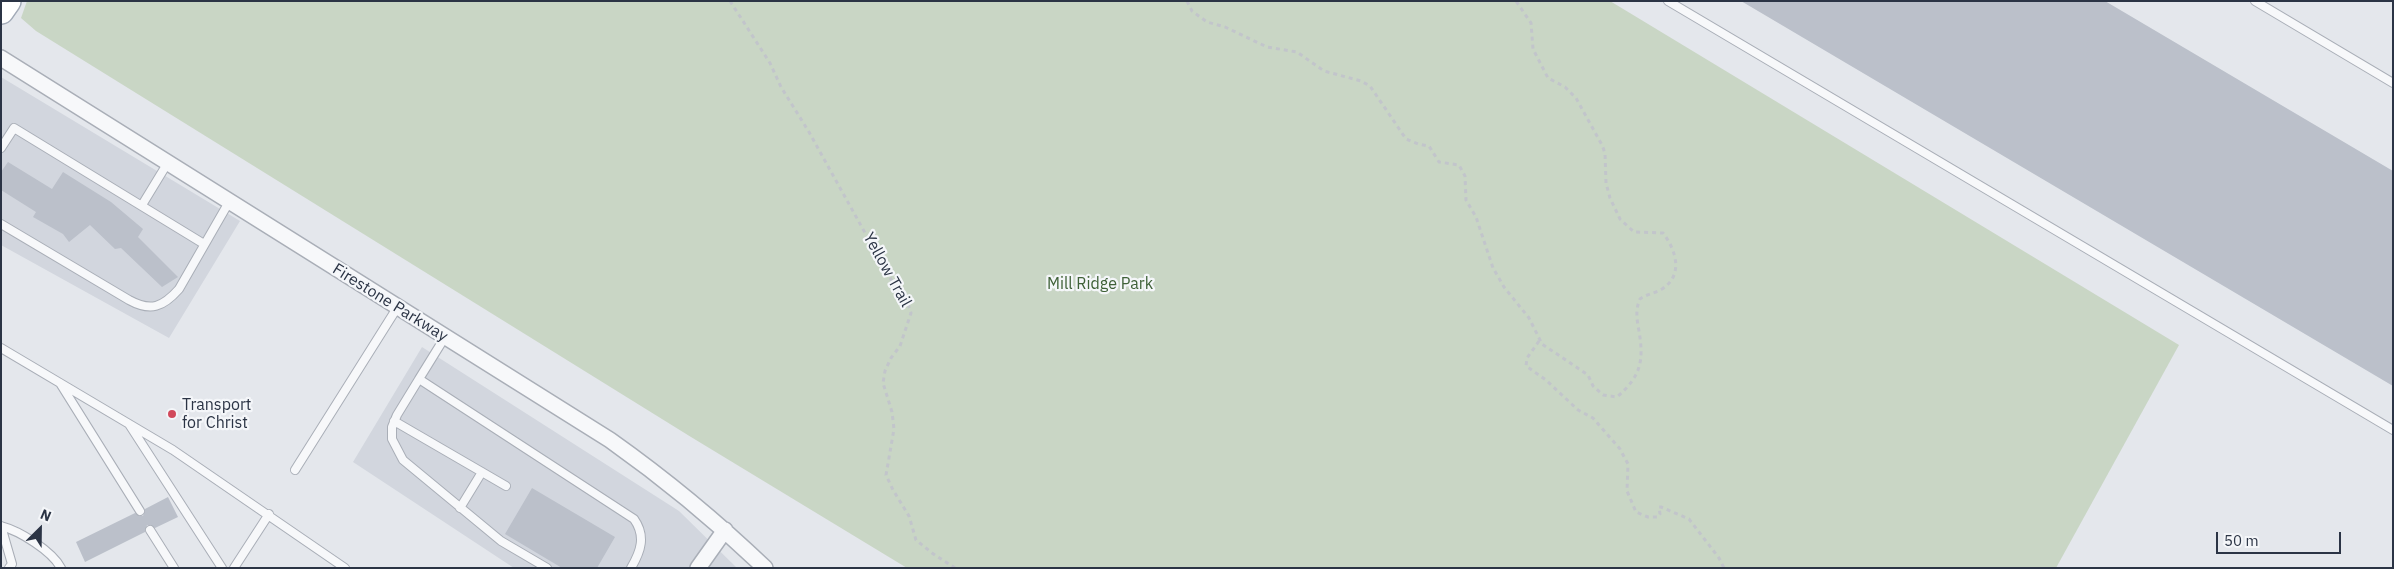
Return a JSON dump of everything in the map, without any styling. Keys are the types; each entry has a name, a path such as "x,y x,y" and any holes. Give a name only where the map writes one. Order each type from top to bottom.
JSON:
{"main road":[{"path":"1,11 8,1"}],"street":[{"name":"Firestone Parkway","path":"1,58 610,440 663,478 725,530 765,568"},
{"path":"698,568 725,530"}],"lane":[{"path":"1668,1 2393,430"},
{"path":"2255,1 2393,83"},
{"path":"1,148 14,128 204,244"},
{"path":"142,205 168,164"},
{"path":"1,224 129,300 141,306 149,307 160,305 180,289 229,202"},
{"path":"295,470 398,308"},
{"path":"445,337 394,421 392,439 403,460 460,508 501,541 547,568"},
{"path":"1,348 128,422 269,514 345,568"},
{"path":"419,379 634,519 640,527 642,536 638,556 631,568"},
{"path":"59,382 140,511"},
{"path":"394,421 506,486"},
{"path":"128,422 222,568"},
{"path":"460,508 482,472"},
{"path":"234,568 269,514"},
{"path":"10,568 12,564 1,526 14,529 56,559 61,568"},
{"path":"150,530 174,568"}],"path":[{"name":"Yellow Trail","path":"730,1 770,63 781,87 812,138 894,285 908,304 911,313 909,321 900,346 891,358 885,371 883,383 892,412 894,429 886,475 909,516 916,540 955,568"},
{"path":"1187,1 1192,11 1207,22 1225,27 1267,47 1297,52 1324,71 1361,81 1370,86 1406,139 1429,146 1440,162 1459,165 1465,176 1466,200 1476,217 1493,268 1504,287 1529,318 1539,341 1545,347 1552,349 1588,375 1594,386 1603,395 1617,398 1631,383 1642,359 1636,316 1640,299 1662,289 1669,281 1675,273 1676,256 1663,233 1634,232 1620,219 1607,191 1602,144 1576,98 1565,87 1548,78 1533,49 1531,23 1516,1"},
{"path":"1539,341 1527,358 1526,366 1546,380 1578,410 1593,418 1620,449 1628,464 1627,491 1636,512 1648,517 1658,517 1660,514 1659,507 1661,507 1689,519 1720,558 1724,568"}],"shaded area":[{"path":"1,77 240,221 169,338 1,245"},
{"path":"422,347 679,511 737,568 514,568 353,462"}],"green space":[{"name":"Mill Ridge Park","path":"27,1 1610,1 2179,345 2056,568 907,568 691,437 36,31 21,18"}],"building":[{"path":"1741,1 2105,1 2393,171 2393,386"},
{"path":"8,162 52,189 63,172 111,202 143,229 138,237 178,277 162,287 121,248 115,249 90,225 69,242 63,234 33,217 36,212 1,190 1,172"},
{"path":"532,488 615,537 597,568 562,568 505,534"},
{"path":"168,497 178,517 155,528 147,525 145,532 85,562 76,542 135,513 143,516 145,509"}],"place":[{"name":"Transport for Christ","path":"172,414"}]}
